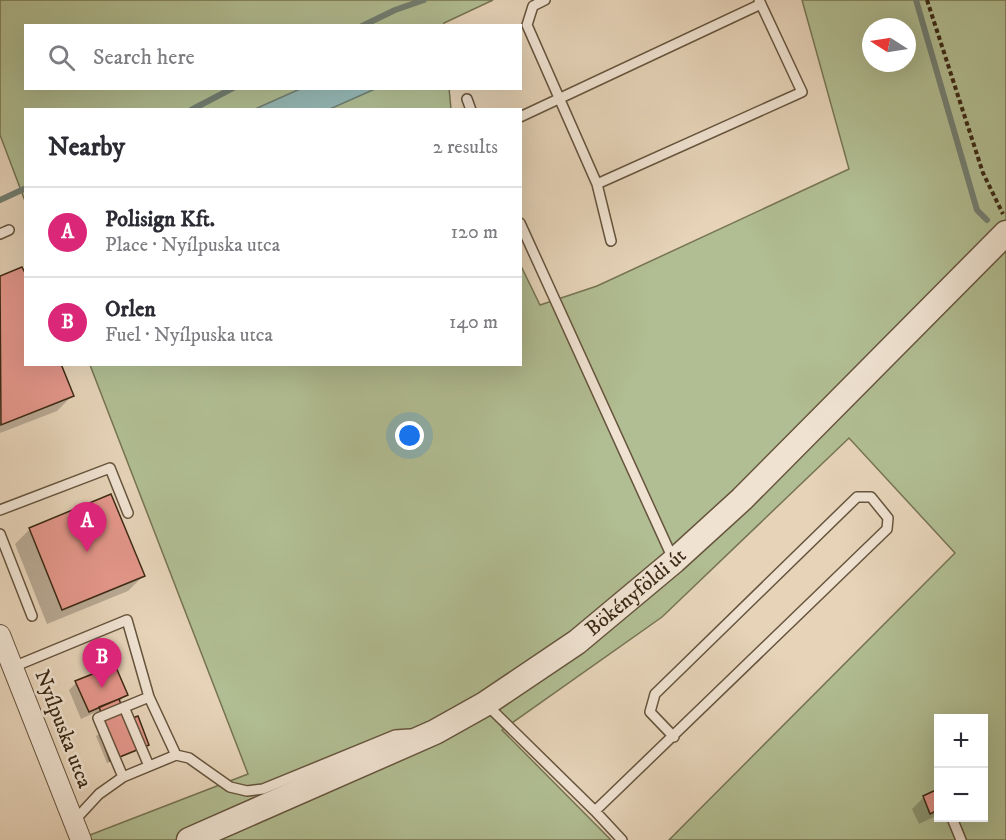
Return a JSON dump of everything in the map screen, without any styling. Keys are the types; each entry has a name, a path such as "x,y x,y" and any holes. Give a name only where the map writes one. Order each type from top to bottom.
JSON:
{"street":[{"name":"Bökényföldi út","path":"189,840 435,732 485,704 577,642 674,561 742,499 1005,236"},
{"name":"Nyílpuska utca","path":"0,635 81,840"}],"lane":[{"path":"545,0 533,6 527,25 597,184 611,241"},
{"path":"522,116 760,2 802,92 597,184"},
{"path":"467,99 470,108"},
{"path":"522,227 674,561"},
{"path":"0,510 110,468 128,513"},
{"path":"596,811 674,737 887,529 888,518 871,497 857,497 655,694 650,712 674,737"},
{"path":"0,534 32,616"},
{"path":"13,667 127,620 149,697 176,755"},
{"path":"123,777 98,718 149,697"},
{"path":"485,704 596,811 622,840"},
{"path":"124,707 149,766"},
{"path":"74,821 99,794 123,777 176,755 189,758 230,787 247,791 263,789 395,735 435,732"},
{"path":"954,822 961,840"}],"path":[{"path":"927,0 982,172 1003,214 1005,236"}],"green space":[{"path":"0,0 493,0 444,24 24,24 24,90 449,90 451,108 24,108 24,198 0,135"},
{"path":"802,0 1006,0 1006,840 669,840 955,553 849,438 662,617 502,730 611,840 77,840 248,774 90,366 522,366 522,268 540,305 597,286 849,169"}],"water":[{"path":"298,90 373,90 332,108 257,108"}],"building":[{"path":"22,267 24,271 24,366 62,366 74,396 1,425 0,276"},
{"path":"111,494 145,576 62,610 29,528"},
{"path":"115,665 128,695 89,712 75,681"},
{"path":"119,699 127,720 138,716 149,745 110,761 99,731 107,728 99,707"},
{"path":"934,791 934,812 930,814 923,796"}],"waterway":[{"path":"366,24 395,10 424,0"},
{"path":"916,0 977,210 987,220"},
{"path":"195,108 229,90"},
{"path":"0,200 24,189"}],"place":[{"name":"Polisign Kft.","path":"87,552"},
{"name":"Orlen","path":"102,688"}]}
